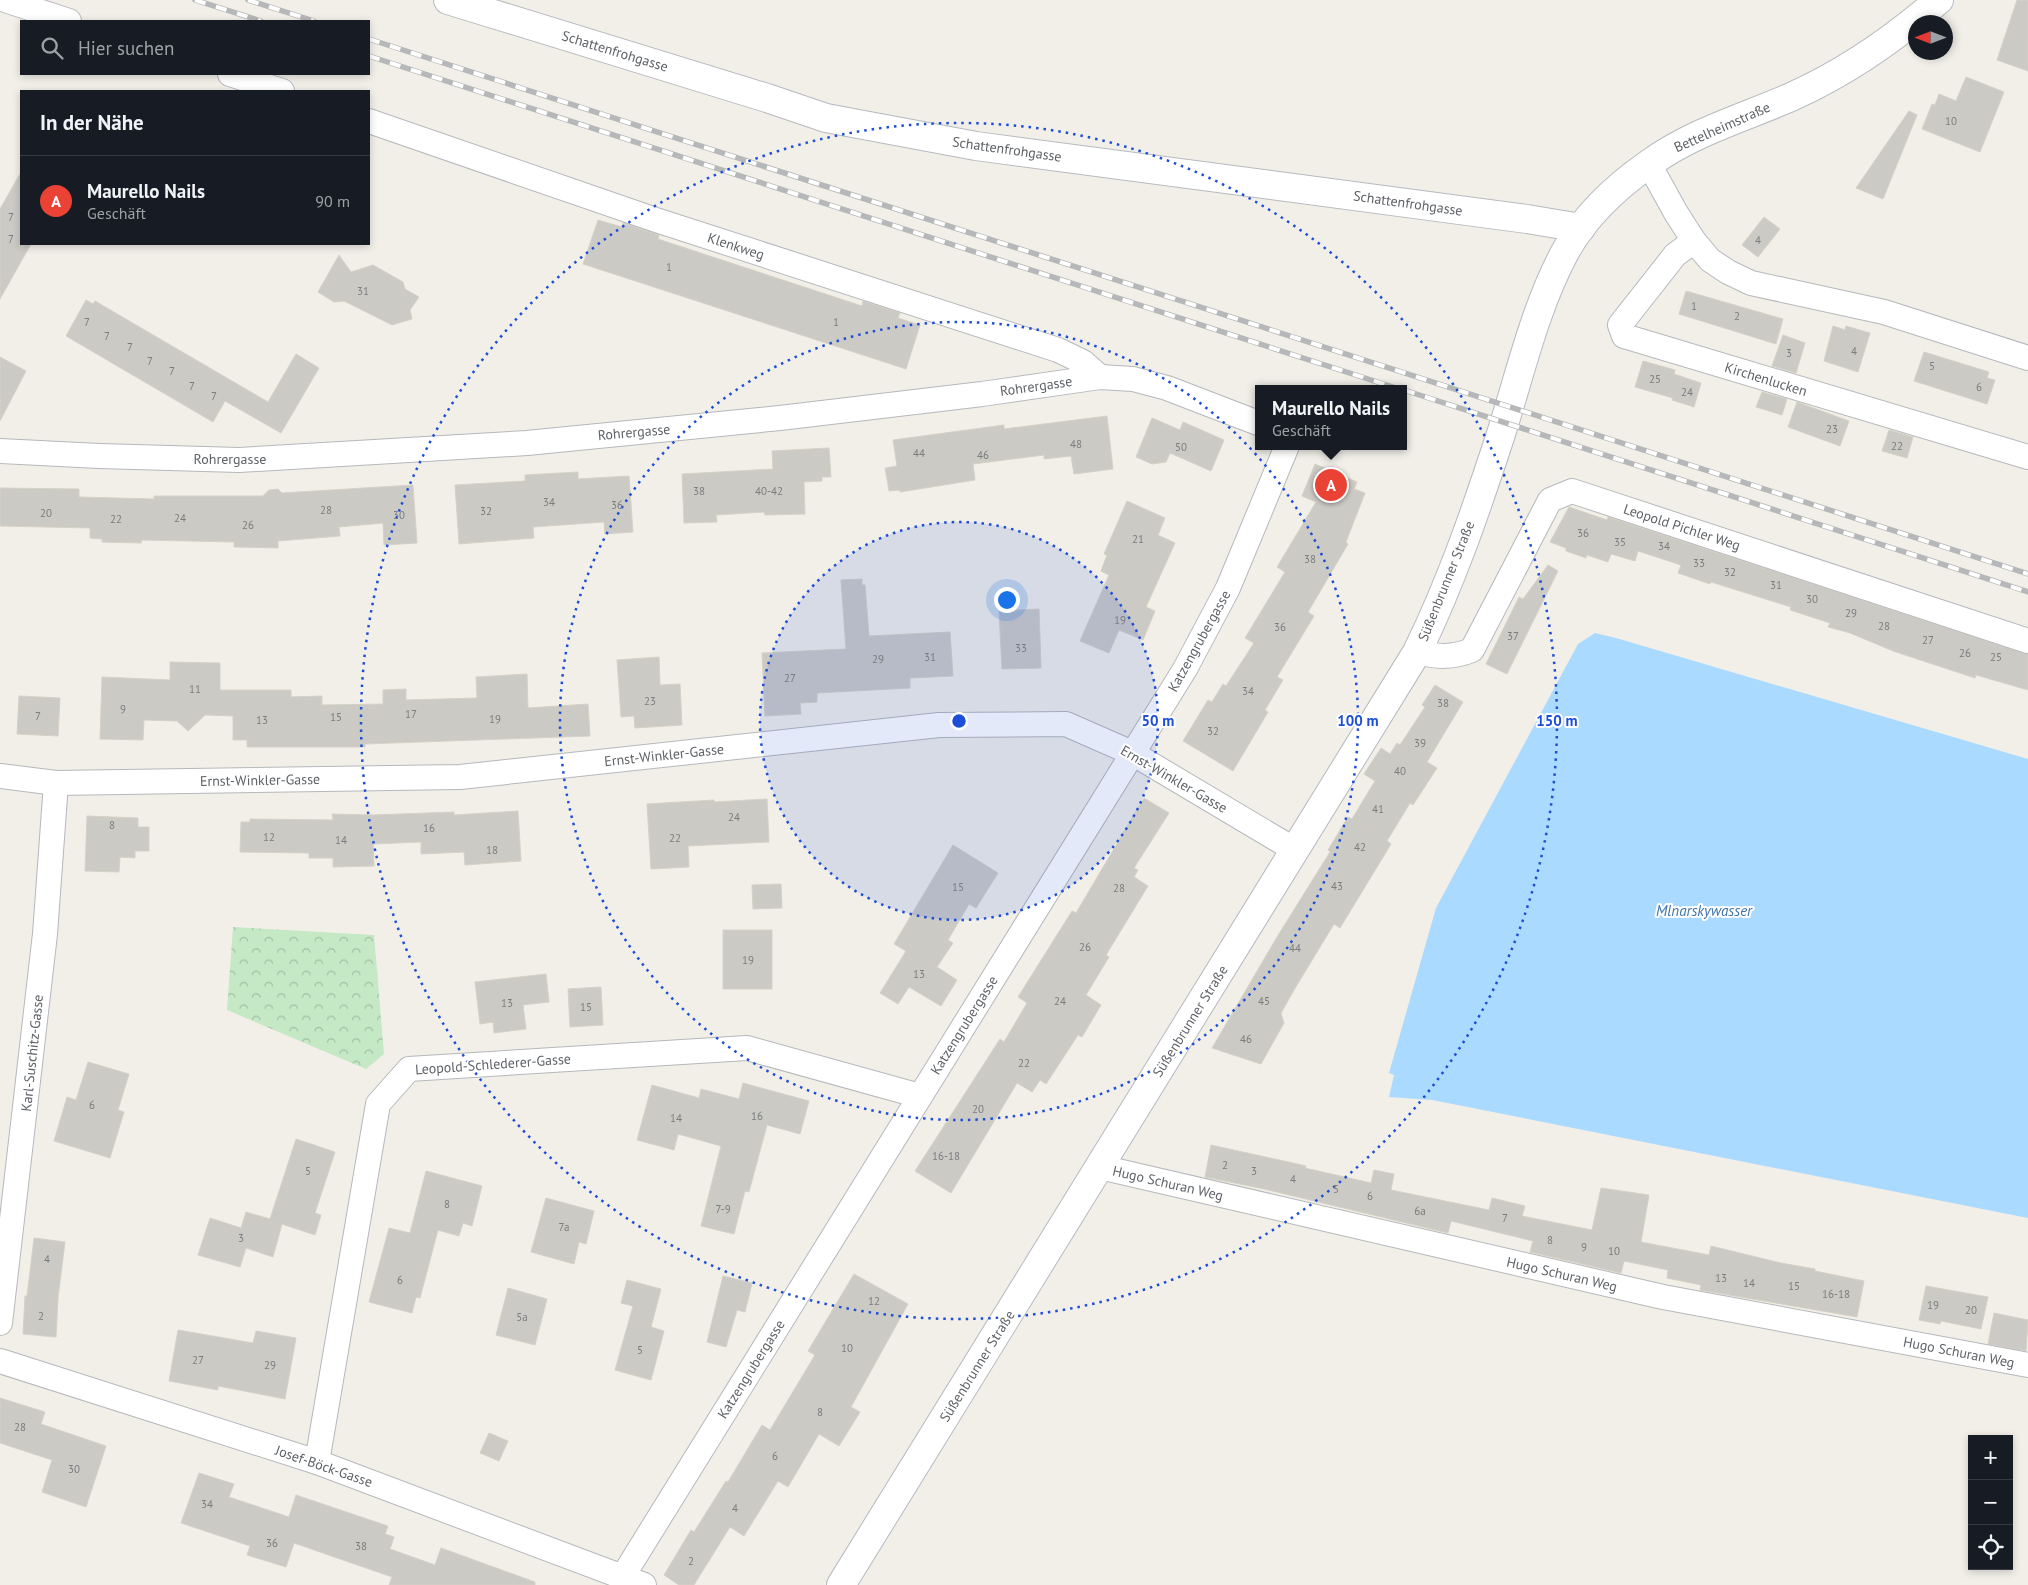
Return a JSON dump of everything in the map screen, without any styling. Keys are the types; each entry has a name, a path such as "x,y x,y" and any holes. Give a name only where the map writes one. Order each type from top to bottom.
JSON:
{"street":[{"path":"5,0 66,20"},
{"name":"Schattenfrohgasse","path":"448,0 767,98 826,118 888,131 976,146 1527,219 1581,228"},
{"name":"Bettelheimstraße","path":"1500,438 1535,324 1566,252 1581,228 1606,199 1649,164 1694,136 1791,97 1833,76 1872,52 1939,0"},
{"path":"233,75 279,90"},
{"name":"Klenkweg","path":"370,121 684,229 1058,350 1083,362 1100,377"},
{"path":"1649,164 1694,241 1710,260 1728,272 1751,283 1884,312 2028,358"},
{"name":"Kirchenlucken","path":"1694,241 1675,255 1620,325 1624,336 2028,457"},
{"name":"Rohrergasse","path":"0,451 239,460 527,443 780,418 982,394 1046,383 1100,377 1133,379 1168,388 1255,422"},
{"name":"Süßenbrunner Straße","path":"842,1585 1417,652 1436,615 1454,570 1500,438"},
{"name":"Katzengrubergasse","path":"633,1580 920,1096 1185,670 1228,588 1285,454"},
{"name":"Leopold Pichler Weg","path":"1417,652 1438,657 1448,657 1472,650 1550,500 1572,491 2028,641"},
{"name":"Ernst-Winkler-Gasse","path":"0,776 56,783 460,777 939,725 1066,724 1132,753 1295,850"},
{"name":"Karl-Suschitz-Gasse","path":"0,1323 45,934 56,783"},
{"name":"Leopold-Schlederer-Gasse","path":"316,1462 378,1104 409,1069 747,1048 920,1096"},
{"name":"Hugo Schuran Weg","path":"1100,1167 1664,1297 2028,1365"},
{"name":"Josef-Böck-Gasse","path":"0,1361 316,1462 633,1580"}],"green space":[{"path":"233,927 374,935 384,1054 366,1069 227,1010"}],"water":[{"name":"Mlnarskywasser","path":"1595,633 2028,759 2028,1218 1432,1100 1389,1097 1394,1075 1389,1073 1436,908 1578,644"}],"building":[{"path":"2017,0 2028,0 2028,71 1997,60"},
{"path":"1966,77 2004,92 1980,152 1922,129 1932,104 1935,105 1939,94 1956,101"},
{"path":"1909,111 1917,115 1883,199 1856,188"},
{"path":"20,174 20,245 30,245 0,299 0,209"},
{"path":"1764,217 1780,229 1758,257 1742,245"},
{"path":"598,220 622,227 623,223 659,235 658,239 862,306 863,301 900,313 898,318 920,325 906,369 583,264"},
{"path":"339,255 351,272 373,265 403,282 405,289 419,297 410,310 412,319 392,325 344,301 334,302 318,292"},
{"path":"1686,291 1783,319 1776,344 1679,314"},
{"path":"86,300 93,304 95,301 268,402 296,354 319,368 281,433 225,401 213,422 66,336"},
{"path":"1833,326 1845,330 1846,326 1870,333 1858,372 1824,361"},
{"path":"1783,335 1805,343 1796,373 1772,366"},
{"path":"1924,352 1989,372 1987,378 1995,380 1987,404 1914,381"},
{"path":"0,357 26,371 0,421"},
{"path":"1643,361 1675,370 1674,374 1701,383 1694,407 1672,400 1673,398 1635,387"},
{"path":"1762,392 1787,399 1782,415 1756,407"},
{"path":"1797,402 1849,421 1840,446 1788,427"},
{"path":"1107,416 1113,469 1074,474 1071,456 1044,459 1044,455 973,464 975,480 900,492 900,490 889,491 885,468 897,466 893,440 1004,425 1004,429"},
{"path":"1152,418 1180,430 1183,422 1224,440 1211,471 1170,453 1166,462 1152,464 1136,457"},
{"path":"1889,430 1913,437 1907,458 1882,451"},
{"path":"829,448 831,477 822,477 822,481 804,482 805,514 765,515 764,512 716,515 717,522 684,523 682,474 773,469 772,451"},
{"path":"1315,464 1357,482 1354,489 1365,493 1346,542 1348,544 1308,612 1314,616 1277,677 1283,680 1265,710 1268,712 1233,771 1183,741 1208,700 1212,702 1223,684 1226,686 1254,643 1245,638 1285,572 1277,567 1316,502 1302,496"},
{"path":"578,472 578,479 629,476 633,532 605,534 604,522 533,527 534,538 459,544 455,485 525,481 525,475"},
{"path":"413,485 417,543 384,545 383,523 339,527 340,536 278,541 278,548 234,547 234,542 142,540 141,543 102,542 102,539 90,538 90,528 0,526 0,488 79,489 79,497 154,499 154,496 263,496 269,490 278,489 282,493"},
{"path":"1127,501 1165,518 1158,535 1175,543 1146,607 1155,611 1143,640 1119,630 1109,653 1080,641 1109,575 1101,571 1107,555 1104,554"},
{"path":"1569,507 1607,520 1608,517 2028,654 2028,690 1976,675 1975,678 1893,651 1850,633 1828,627 1830,623 1790,610 1791,607 1678,573 1681,565 1638,551 1635,561 1611,554 1608,562 1587,555 1586,558 1566,551 1566,548 1550,542"},
{"path":"1548,565 1558,571 1507,674 1486,664 1519,597 1523,599"},
{"path":"862,579 862,585 865,585 869,636 950,632 953,676 910,678 910,688 817,693 817,702 800,703 801,714 765,716 762,653 846,649 841,580"},
{"path":"1039,609 1041,668 1002,669 999,611"},
{"path":"659,657 660,685 680,684 682,725 635,728 634,716 621,717 617,660"},
{"path":"170,662 220,663 220,690 291,690 291,697 322,696 322,705 383,704 383,690 406,689 406,700 477,698 476,677 527,674 528,708 588,704 590,736 365,744 365,747 247,747 247,740 233,740 233,716 205,715 188,731 177,721 144,720 143,740 100,739 102,677 170,680"},
{"path":"1435,685 1463,702 1427,762 1437,768 1413,805 1410,803 1387,841 1391,844 1340,928 1334,924 1294,990 1281,1013 1284,1023 1261,1064 1212,1048 1277,937 1330,852 1328,850 1348,817 1352,819 1375,781 1364,774 1381,748 1390,754 1397,743 1400,745 1425,707 1422,705"},
{"path":"19,696 60,698 58,736 17,734"},
{"path":"1144,798 1169,813 1134,868 1138,870 1134,877 1148,886 1106,955 1109,957 1086,995 1101,1005 1082,1037 1078,1035 1046,1084 1040,1080 1032,1092 1017,1083 951,1193 915,1171 1000,1039 1004,1042 1027,1003 1018,997 1072,911 1076,913"},
{"path":"767,799 769,842 688,846 689,867 651,869 647,804"},
{"path":"518,811 521,861 465,865 464,852 421,854 421,842 373,844 374,866 333,867 333,858 309,858 309,853 240,852 241,822 250,822 250,819 333,820 332,814 373,815 454,812 454,815"},
{"path":"87,816 138,818 138,827 149,827 149,851 135,851 135,858 120,857 119,872 85,871"},
{"path":"953,845 998,873 976,908 969,904 948,940 953,943 937,967 957,980 941,1006 909,987 898,1004 880,993 906,951 894,944"},
{"path":"781,884 782,908 753,909 752,885"},
{"path":"723,930 772,930 772,989 723,989"},
{"path":"546,974 549,1002 523,1005 526,1029 494,1033 493,1022 480,1024 475,982"},
{"path":"601,987 603,1025 570,1027 568,989"},
{"path":"88,1062 129,1074 118,1110 124,1112 110,1158 54,1141 67,1097 76,1100"},
{"path":"743,1083 809,1101 800,1134 767,1125 749,1192 745,1191 734,1234 701,1226 721,1146 678,1134 674,1150 637,1140 652,1085 699,1098 701,1089 739,1099"},
{"path":"296,1139 335,1152 315,1213 321,1215 315,1235 282,1224 273,1257 246,1248 240,1267 198,1255 210,1218 241,1228 246,1212 270,1219"},
{"path":"1211,1145 1306,1166 1305,1168 1371,1183 1374,1170 1394,1174 1391,1190 1489,1210 1492,1198 1525,1206 1522,1216 1592,1230 1601,1188 1649,1195 1641,1242 1709,1255 1711,1246 1864,1281 1857,1317 1700,1290 1701,1285 1667,1278 1668,1270 1624,1261 1621,1273 1530,1252 1533,1241 1451,1221 1448,1233 1264,1189 1205,1177"},
{"path":"426,1171 482,1186 472,1226 463,1223 459,1236 438,1230 420,1298 416,1297 412,1313 369,1302 389,1228 410,1233"},
{"path":"546,1198 594,1211 586,1244 579,1242 574,1264 531,1252"},
{"path":"34,1238 65,1242 58,1298 56,1337 23,1334 25,1296 27,1296"},
{"path":"854,1274 908,1304 851,1407 860,1412 839,1446 819,1434 788,1487 778,1481 744,1536 730,1527 694,1585 679,1585 664,1575 691,1530 694,1532 726,1481 728,1482 762,1425 770,1430 815,1355 808,1351"},
{"path":"723,1276 752,1283 745,1312 737,1310 726,1347 707,1342"},
{"path":"627,1280 661,1289 651,1327 664,1331 651,1380 615,1370 633,1306 621,1303"},
{"path":"1926,1286 1988,1297 1981,1329 1941,1321 1940,1324 1919,1320"},
{"path":"508,1288 547,1299 535,1345 496,1335"},
{"path":"1994,1313 2028,1320 2026,1351 1988,1344"},
{"path":"178,1330 253,1343 256,1331 296,1338 285,1399 218,1386 218,1390 169,1381"},
{"path":"0,1398 45,1412 41,1424 106,1446 86,1507 42,1492 52,1460 0,1443"},
{"path":"489,1433 508,1441 499,1461 480,1453"},
{"path":"199,1473 234,1484 229,1497 289,1517 296,1495 388,1526 385,1534 394,1537 390,1549 435,1565 441,1548 535,1582 535,1585 389,1585 392,1577 294,1543 286,1567 247,1555 250,1546 181,1523"}],"railway":[{"path":"195,0 258,20"},
{"path":"248,0 311,20"},
{"path":"370,39 2028,574"},
{"path":"370,56 1387,385"},
{"path":"1407,391 2028,592"}],"place":[{"name":"Maurello Nails","path":"1331,485"}]}
